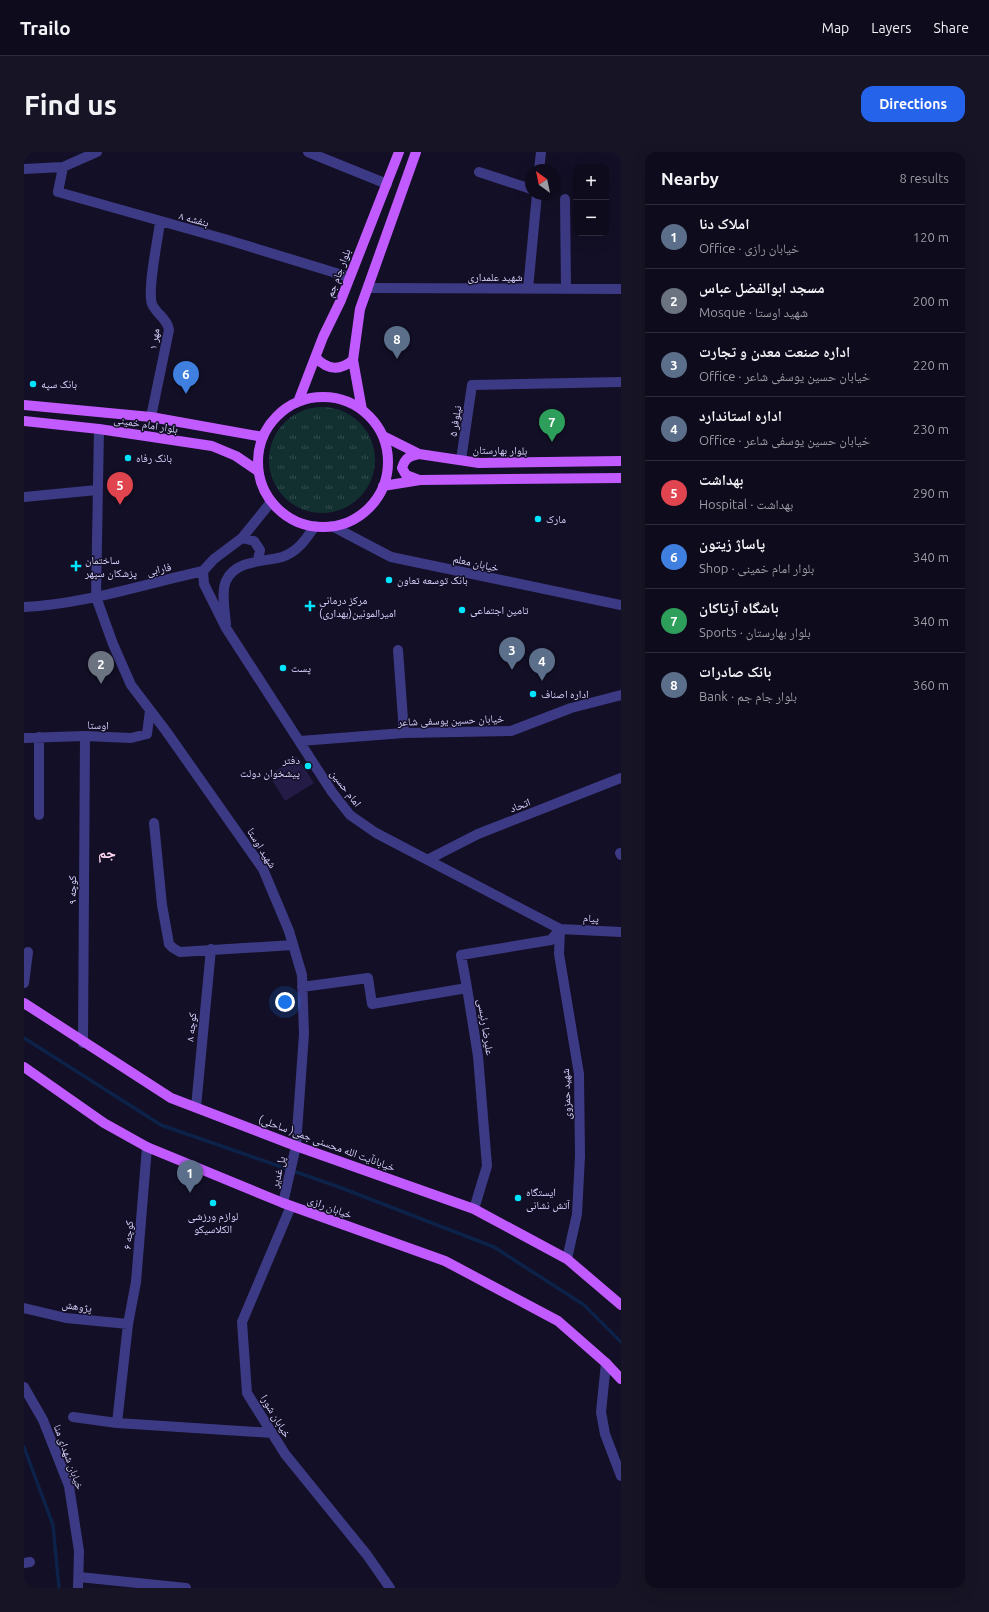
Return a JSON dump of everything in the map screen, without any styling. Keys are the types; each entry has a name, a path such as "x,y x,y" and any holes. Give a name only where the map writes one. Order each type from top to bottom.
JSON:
{"main road":[{"name":"بلوار جام جم","path":"298,402 323,337 341,300 399,152"},
{"path":"362,410 353,360 360,309 416,152"},
{"path":"316,358 324,366 337,368 346,366 353,360"},
{"path":"314,397 331,397 348,402 362,410 374,422 383,436 387,453 387,464 383,486 375,501 363,513 348,521 332,526 315,526 298,522 288,516 272,502 263,487 258,471 258,454 263,437 271,422 283,410 298,402 314,397"},
{"name":"بلوار امام خمینی","path":"24,405 151,417 263,437"},
{"name":"بلوار امام خمینی","path":"24,421 212,446 236,456 258,471"},
{"name":"بلوار بهارستان","path":"383,436 418,454 480,463 621,461"},
{"path":"418,454 409,456 404,462 402,468 406,475 420,480"},
{"path":"383,486 420,480 621,478"},
{"name":"خیابانآیت الله محسنی جمی( ساحلی)","path":"24,1003 83,1043 171,1098 296,1146 474,1209 567,1259 621,1305"},
{"name":"خیابان رازی","path":"24,1067 104,1123 147,1147 287,1204 444,1261 558,1322 606,1362 621,1379"}],"street":[{"path":"24,169 63,167 97,152"},
{"path":"308,152 387,184"},
{"path":"540,164 541,152"},
{"name":"بنفشه ۸","path":"63,167 58,192 228,240 349,277"},
{"path":"480,172 525,186"},
{"path":"565,199 566,289"},
{"path":"528,289 536,200"},
{"name":"مهر ۱","path":"151,417 169,330 168,324 154,308 151,302 152,275 160,222"},
{"name":"شهید علمداری","path":"368,288 621,289"},
{"name":"نیلوفر ۵","path":"461,460 472,385 621,382"},
{"name":"شهید اوستا","path":"99,430 96,597 112,644 131,685 263,869 289,931 302,975 304,1034 296,1146"},
{"path":"24,497 97,490"},
{"path":"203,571 214,559 242,538 272,502"},
{"path":"226,628 224,600 225,582 235,569 258,560 283,556 303,545 315,526"},
{"name":"خیابان معلم","path":"332,526 392,557 621,605"},
{"path":"242,538 254,541 260,550 258,560"},
{"name":"فارابی","path":"24,607 55,605 96,597 203,571"},
{"name":"امام حسین","path":"203,571 204,584 226,628 332,792 350,815 376,833 560,929"},
{"path":"398,650 404,733"},
{"name":"خیابان حسین یوسفی شاعر","path":"300,741 404,733 511,731 571,708 621,695"},
{"name":"اوستا","path":"24,738 84,736 130,738 147,734 150,710"},
{"name":"کوچه ۹","path":"83,1043 84,736"},
{"path":"39,737 39,815"},
{"name":"اتحاد","path":"428,859 478,834 621,778"},
{"path":"154,824 162,905 169,944 173,948 180,952 293,945"},
{"path":"467,988 461,955 551,940 560,929"},
{"name":"پیام","path":"560,929 621,932"},
{"name":"شهید حمزوی","path":"560,929 559,954 579,1074 580,1156 577,1214 567,1259"},
{"name":"کوچه ۸","path":"196,1107 211,949"},
{"path":"24,983 28,952"},
{"name":"علیرضا رئیسی","path":"302,988 368,978 372,1004 467,988 478,1056 487,1166 474,1209"},
{"name":"پل غدیر","path":"287,1204 296,1146"},
{"name":"کوچه ۶","path":"117,1423 128,1324 136,1282 147,1147"},
{"name":"خیابان شورا","path":"287,1204 242,1322 247,1393 285,1454 367,1555 390,1588"},
{"name":"پژوهش","path":"24,1308 66,1318 128,1324"},
{"path":"606,1362 601,1412 605,1434 621,1476"},
{"name":"خیابان شهدای منا","path":"24,1387 43,1420 69,1486 80,1551 78,1588"},
{"path":"73,1417 117,1423 272,1433"},
{"path":"79,1577 186,1588"}],"green space":[{"path":"322,407 342,411 359,423 371,440 375,460 371,480 359,497 342,509 322,513 302,509 285,497 273,480 269,460 273,440 285,423 302,411"}],"building":[{"path":"297,757 314,783 285,801 269,775"}],"waterway":[{"path":"24,1038 161,1125 339,1187 494,1247 584,1305 621,1342"},
{"path":"24,1447 53,1525 59,1588"}],"place":[{"name":"بانک صادرات","path":"397,359"},
{"name":"بانک سپه","path":"33,384"},
{"name":"پاساژ زیتون","path":"186,394"},
{"name":"باشگاه آرتاکان","path":"552,442"},
{"name":"بانک رفاه","path":"128,458"},
{"name":"بهداشت","path":"120,505"},
{"name":"مارک","path":"538,519"},
{"name":"ساختمان پزشکان سپهر","path":"76,566"},
{"name":"بانک توسعه تعاون","path":"389,580"},
{"name":"مرکز درمانی امیرالمونین(بهداری)","path":"310,606"},
{"name":"تامین اجتماعی","path":"462,610"},
{"name":"پست","path":"283,668"},
{"name":"اداره صنعت معدن و تجارت","path":"512,670"},
{"name":"اداره استاندارد","path":"542,681"},
{"name":"مسجد ابوالفضل عباس","path":"101,684"},
{"name":"اداره اصناف","path":"533,694"},
{"name":"دفتر پیشخوان دولت","path":"308,766"},
{"name":"املاک دنا","path":"190,1193"},
{"name":"ایستگاه آتش نشانی","path":"518,1198"},
{"name":"لوازم ورزشی الکلاسیکو","path":"213,1203"}],"district":[{"name":"جم","path":"107,853"}]}
